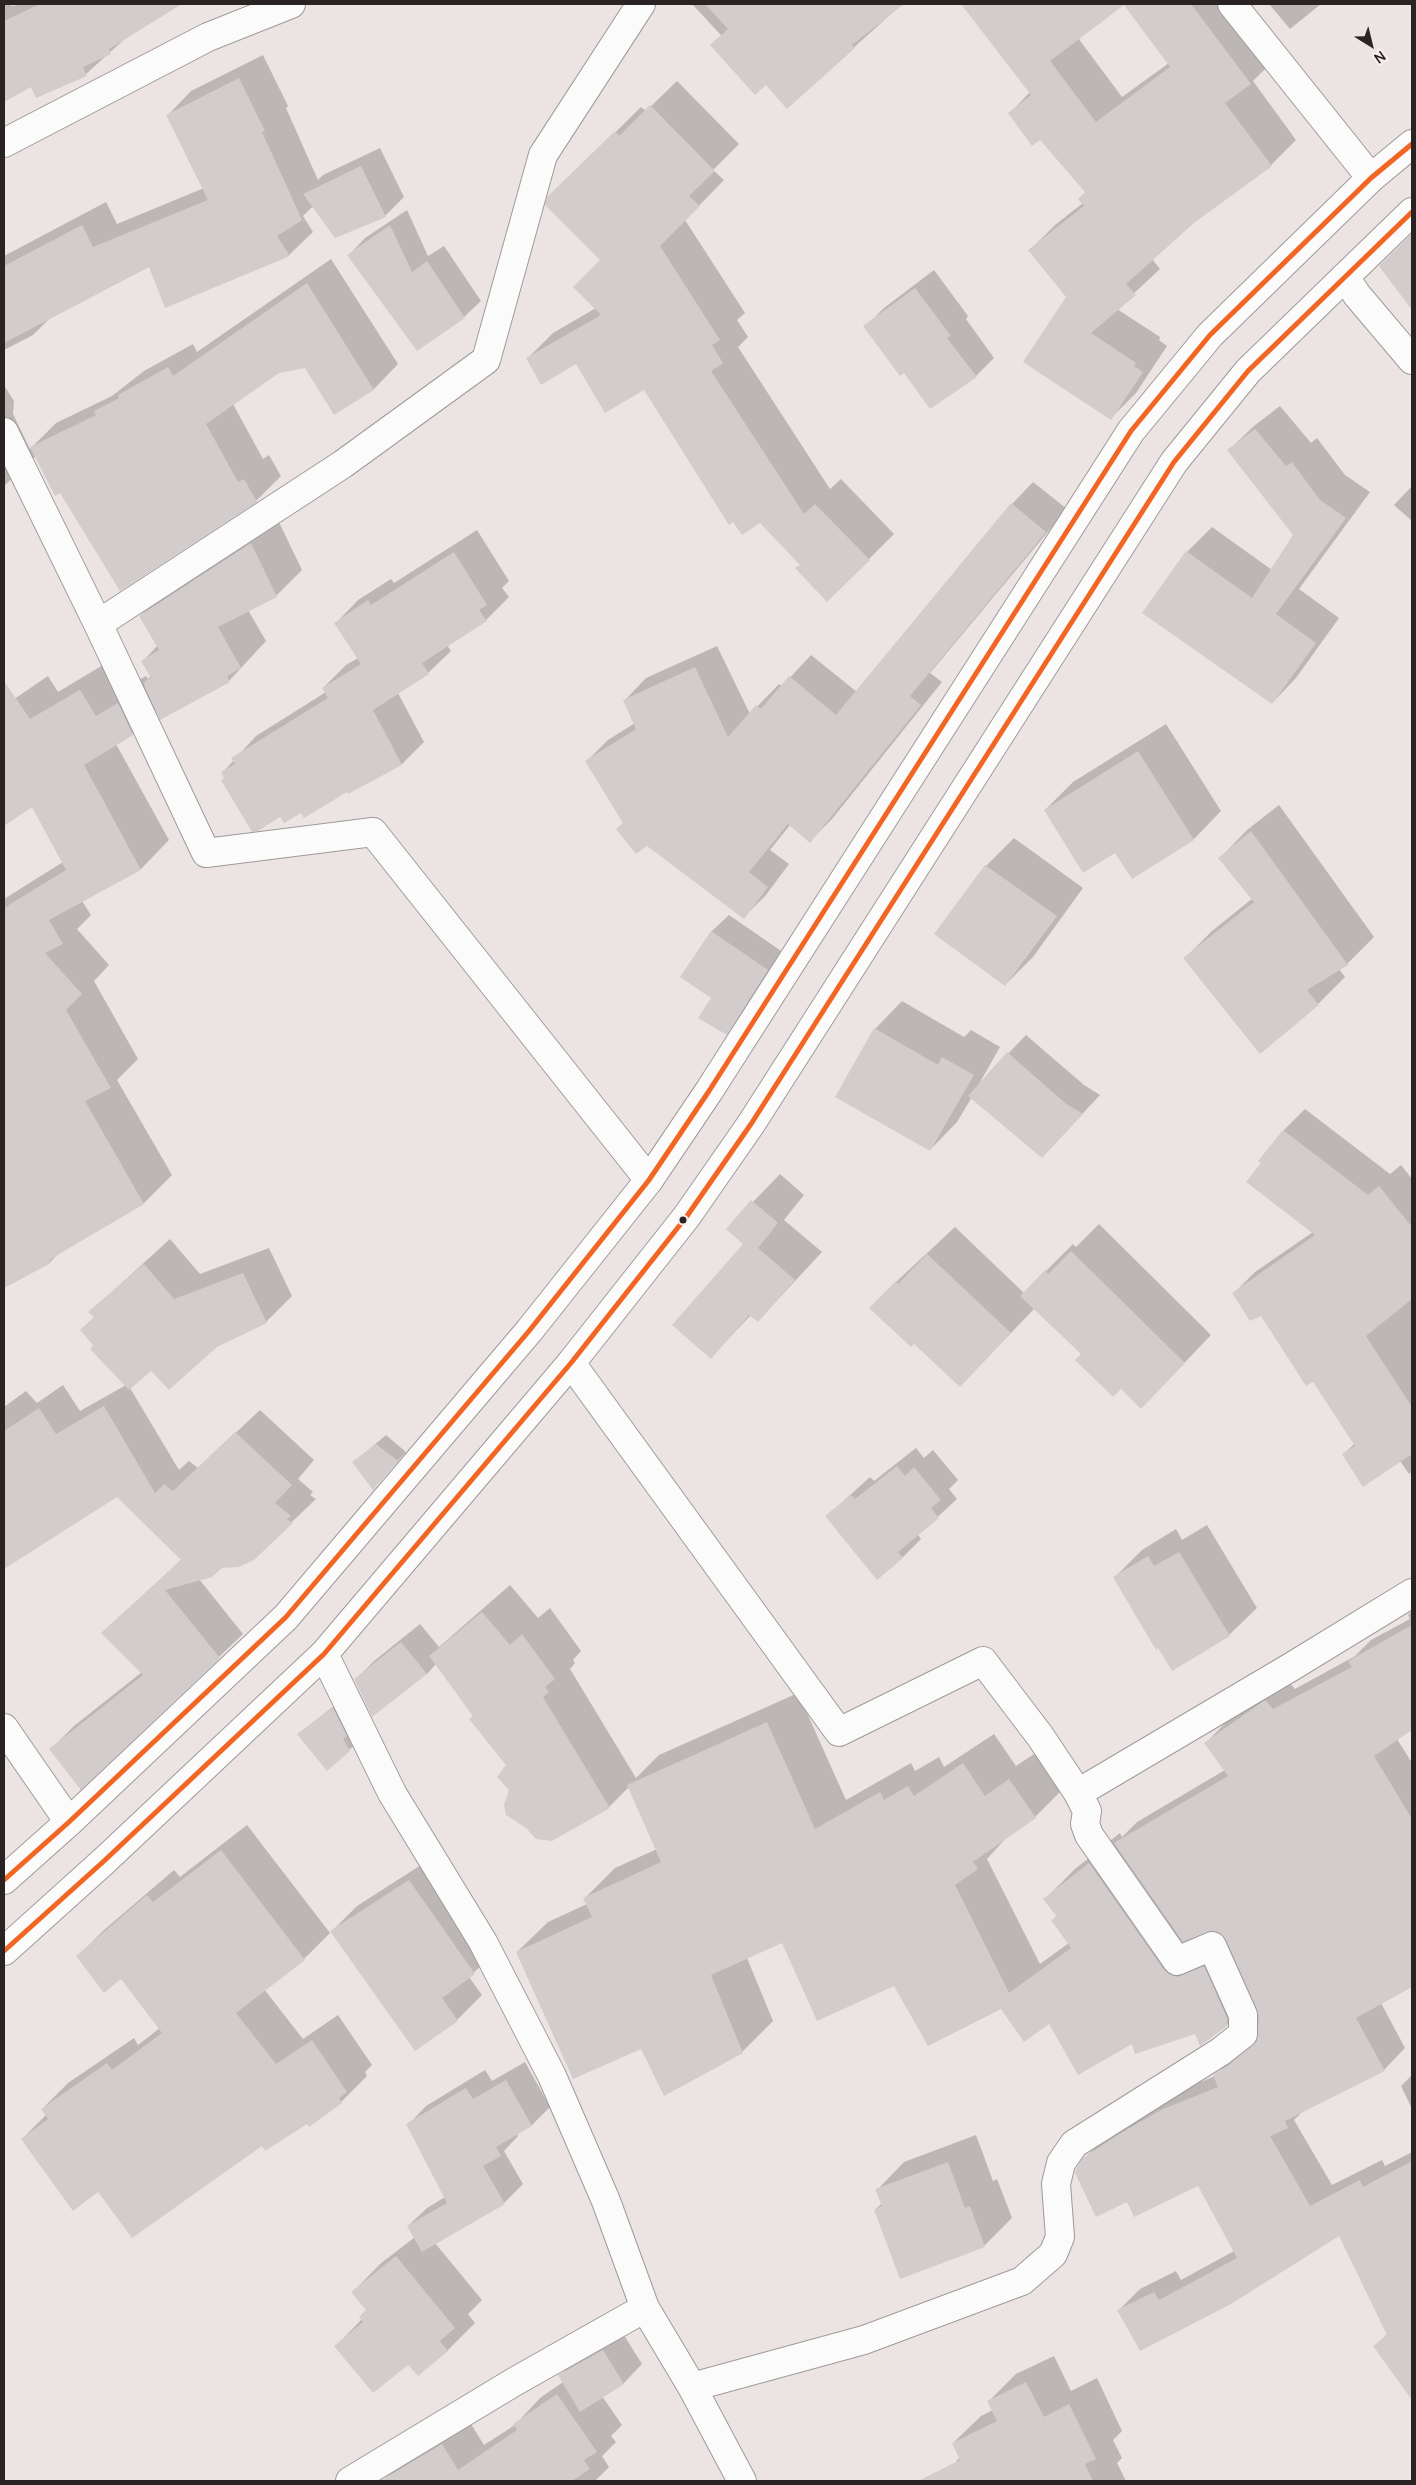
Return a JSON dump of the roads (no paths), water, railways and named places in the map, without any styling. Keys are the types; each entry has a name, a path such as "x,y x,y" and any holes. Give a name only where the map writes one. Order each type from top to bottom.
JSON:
{"street":[{"path":"4,143 208,37 291,4"},
{"path":"98,624 343,464 486,360 543,156 641,4"},
{"path":"1232,4 1371,178"},
{"path":"4,1880 69,1822 286,1617 529,1331 649,1180 709,1091 1131,431 1210,335 1371,178 1412,144"},
{"path":"4,1951 104,1861 324,1654 571,1363 687,1216 751,1124 1174,462 1248,370 1412,212"},
{"path":"1345,277 1357,295 1412,360"},
{"path":"4,432 98,624 206,853 373,832 649,1180"},
{"path":"571,1363 839,1732 983,1662 1040,1736 1078,1793 1087,1811 1085,1824 1089,1835 1177,1961 1212,1946 1243,2015 1242,2034 1220,2052 1074,2144 1061,2163 1056,2184 1060,2237 1053,2254 1022,2281 864,2340 692,2387"},
{"path":"1078,1793 1412,1593"},
{"path":"324,1654 392,1793 483,1942 552,2076 606,2201 645,2308 692,2387 742,2481"},
{"path":"4,1728 69,1822"},
{"path":"350,2481 514,2382 645,2308"}]}
